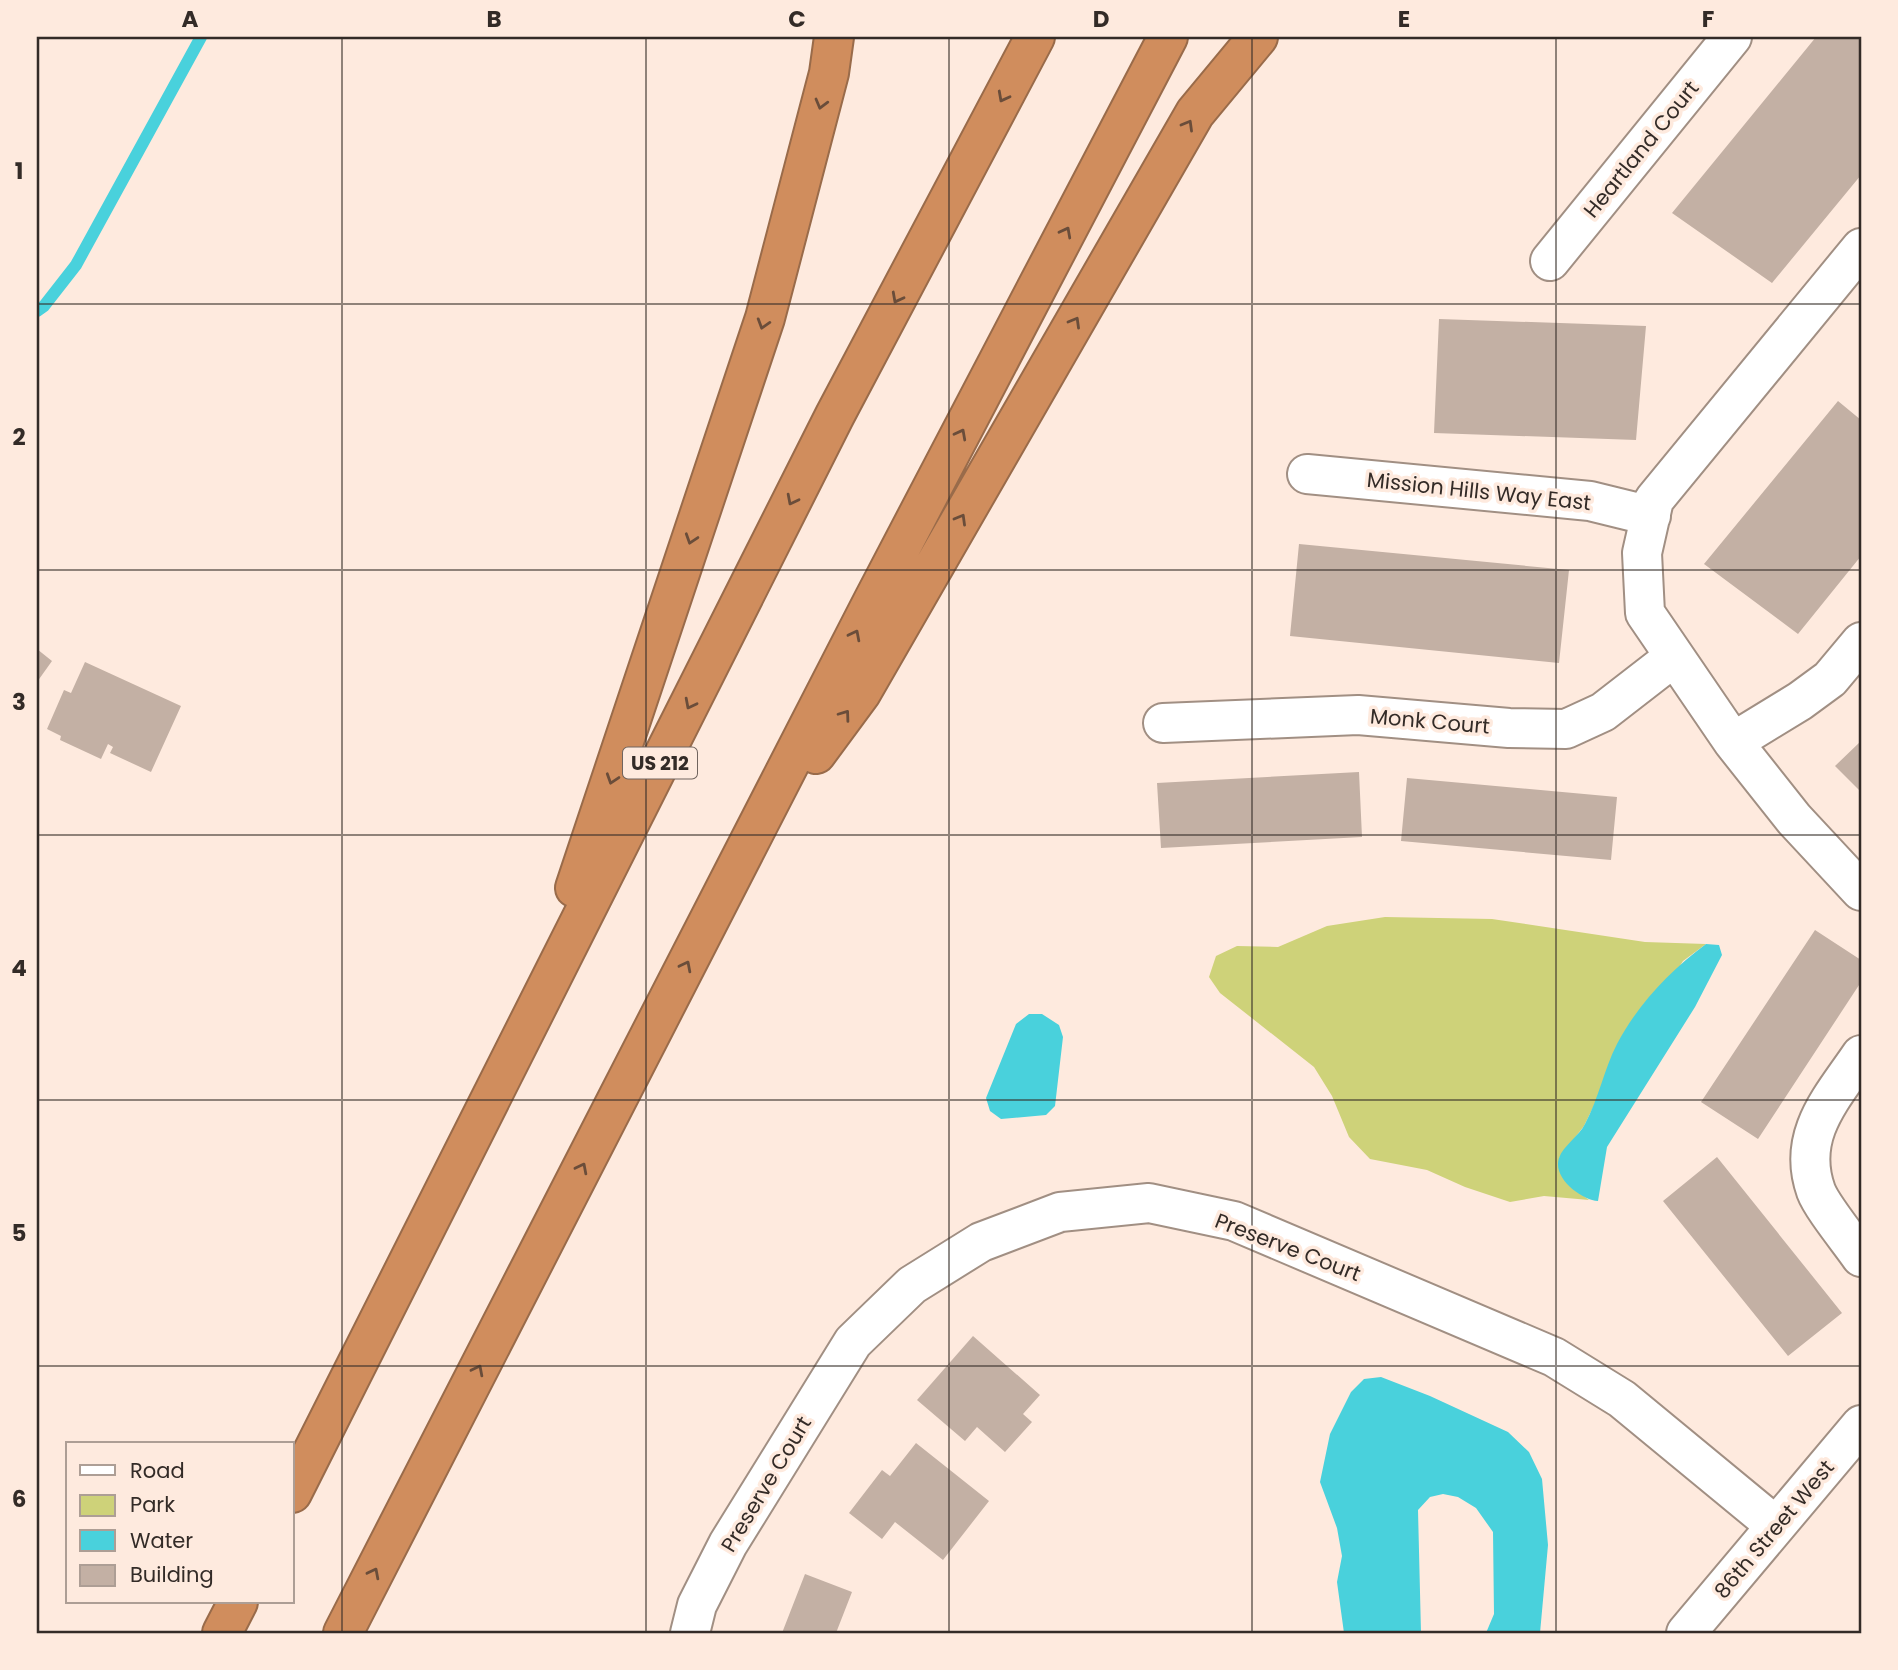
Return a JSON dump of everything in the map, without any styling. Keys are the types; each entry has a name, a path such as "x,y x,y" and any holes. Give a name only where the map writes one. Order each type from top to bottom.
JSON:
{"highway":[{"path":"533,1016 765,318 829,73 834,37"},
{"name":"US 212","path":"294,1489 835,415 1035,37"},
{"path":"343,1633 873,601 1168,37"},
{"path":"746,849 861,693 1195,113 1258,37"},
{"path":"222,1633 237,1604"}],"street":[{"name":"Heartland Court","path":"1550,261 1732,37"},
{"path":"1861,248 1654,500 1642,553 1645,613 1733,741 1794,819 1861,891"},
{"name":"Mission Hills Way East","path":"1307,474 1590,501 1651,516"},
{"path":"1733,741 1800,701 1830,679 1861,642"},
{"name":"Monk Court","path":"1163,723 1358,715 1509,728 1566,729 1603,712 1674,657"},
{"path":"1858,1245 1816,1192 1810,1161 1812,1139 1819,1116 1861,1055"},
{"name":"Preserve Court","path":"690,1633 697,1605 728,1544 853,1342 912,1285 981,1242 1060,1212 1149,1203 1234,1220 1554,1357 1622,1399 1776,1526"},
{"name":"86th Street West","path":"1686,1633 1861,1424"}],"green space":[{"path":"1385,917 1492,919 1645,942 1706,944 1683,961 1598,1097 1584,1126 1559,1158 1568,1184 1589,1200 1544,1196 1510,1202 1465,1187 1427,1170 1370,1159 1349,1137 1332,1096 1314,1067 1220,993 1209,977 1216,956 1237,946 1278,947 1327,926"}],"water":[{"path":"1706,944 1719,945 1722,955 1695,1007 1607,1147 1598,1201 1584,1197 1564,1180 1558,1166 1559,1158 1585,1124 1612,1054 1625,1029 1668,977"},
{"path":"1029,1014 1042,1014 1059,1025 1063,1037 1055,1106 1046,1115 1001,1119 990,1111 986,1098 1016,1024"},
{"path":"1381,1377 1508,1432 1529,1452 1542,1479 1548,1545 1540,1633 1486,1633 1494,1614 1493,1532 1476,1508 1458,1497 1443,1494 1430,1497 1418,1510 1421,1633 1344,1633 1337,1582 1342,1556 1337,1528 1320,1482 1330,1434 1351,1392 1364,1379"}],"building":[{"path":"1816,37 1861,37 1861,175 1772,283 1672,213"},
{"path":"1439,319 1646,326 1636,440 1434,433"},
{"path":"1838,401 1861,420 1861,556 1798,634 1704,564"},
{"path":"1299,544 1569,570 1559,663 1290,636"},
{"path":"37,649 52,661 37,682"},
{"path":"85,662 181,706 151,772 110,753 113,747 108,744 101,759 60,740 61,736 47,729 64,690 71,693"},
{"path":"1861,741 1861,792 1835,766"},
{"path":"1359,772 1362,837 1161,848 1157,783"},
{"path":"1407,778 1617,797 1611,860 1401,841"},
{"path":"1815,930 1861,960 1861,982 1758,1139 1701,1102"},
{"path":"1717,1157 1842,1313 1788,1356 1663,1201"},
{"path":"973,1336 1040,1395 1023,1414 1032,1422 1005,1452 977,1427 965,1441 917,1400"},
{"path":"916,1443 989,1501 943,1560 895,1522 882,1539 849,1513 882,1470 890,1476"},
{"path":"805,1574 852,1592 836,1633 782,1633"}],"waterway":[{"path":"37,311 44,306 76,265 201,37"}]}
